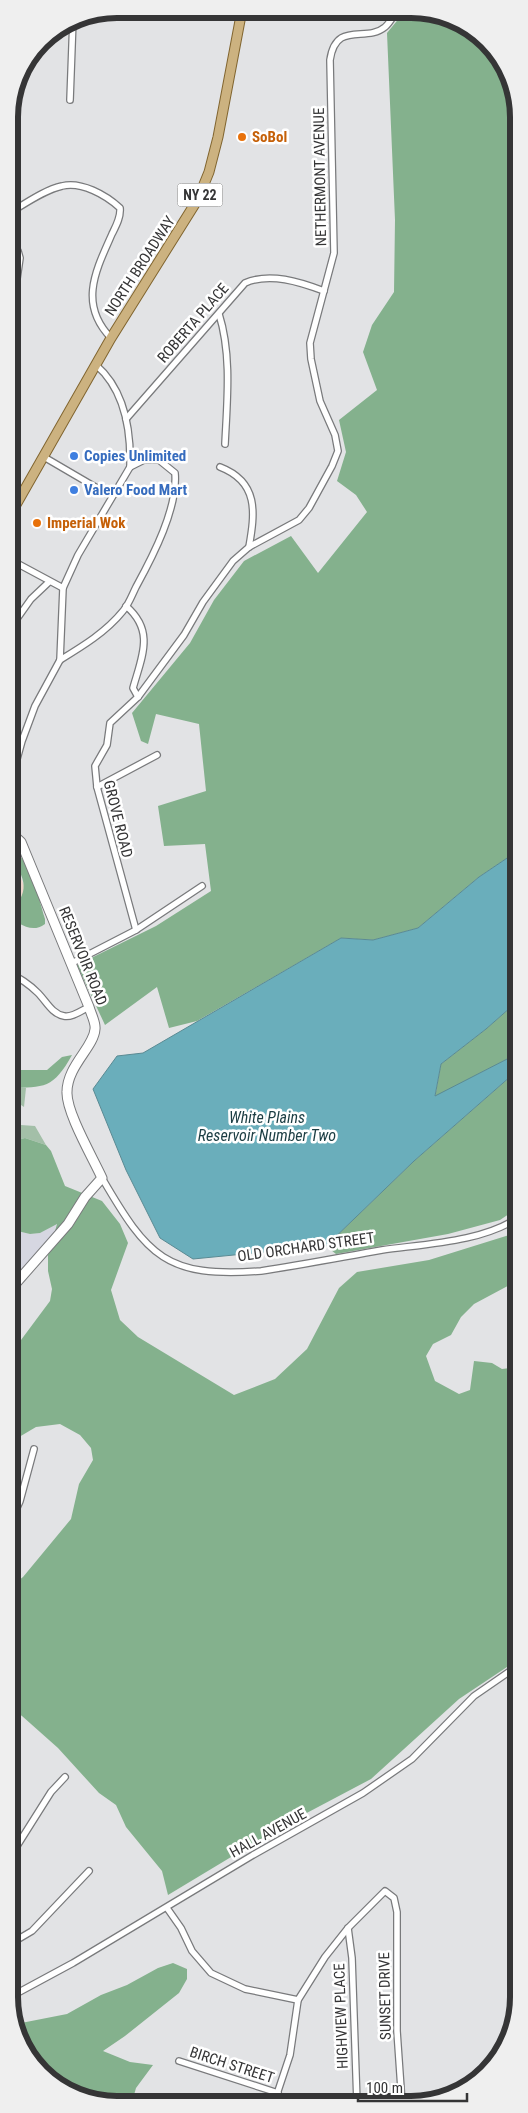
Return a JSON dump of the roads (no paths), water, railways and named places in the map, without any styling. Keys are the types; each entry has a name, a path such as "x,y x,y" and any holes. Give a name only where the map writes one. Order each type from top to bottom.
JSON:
{"main road":[{"name":"NORTH BROADWAY","path":"18,502 111,338 142,286 184,224 203,188 218,137 240,18"}],"street":[{"name":"NETHERMONT AVENUE","path":"249,548 299,520 314,500 338,451 330,420 320,401 311,359 310,343 334,253 330,78 332,50 336,42 346,36 380,30 386,27 392,18"},
{"path":"70,100 72,28"},
{"path":"18,208 56,188 69,185 102,194 120,208 120,214 98,266 92,291 98,321 101,328 111,338"},
{"path":"18,250 20,258 18,272"},
{"name":"ROBERTA PLACE","path":"126,418 219,314 240,287 256,278 279,279 324,290"},
{"path":"219,314 226,347 227,365 225,444"},
{"path":"60,660 60,586 130,467 126,418 114,386 96,365"},
{"path":"44,457 97,488"},
{"path":"18,755 35,706 60,660 100,634 126,606 154,555 163,532 176,484 175,473 159,460 144,460 130,467"},
{"path":"220,467 236,474 250,493 253,516 249,548"},
{"name":"GROVE ROAD","path":"136,930 97,787 95,766 107,745 110,723 138,697 184,635 203,602 220,578 233,561 249,548"},
{"path":"18,564 49,582 60,586"},
{"path":"18,618 31,600 49,582"},
{"path":"126,606 137,616 144,632 143,656 133,688 138,697"},
{"path":"97,787 157,754"},
{"name":"RESERVOIR ROAD","path":"18,839 22,842 96,1028 72,1071 67,1092 70,1109 102,1178"},
{"path":"72,964 136,930 202,886"},
{"path":"18,977 37,993 54,1012 70,1016 89,1007"},
{"path":"18,1281 68,1224 76,1214 85,1196 102,1178"},
{"name":"OLD ORCHARD STREET","path":"102,1178 124,1214 153,1250 169,1261 196,1270 261,1271 443,1242 473,1236 510,1222"},
{"path":"18,1505 34,1449"},
{"name":"HALL AVENUE","path":"18,1993 167,1908 253,1855 363,1794 412,1759 474,1696 510,1671"},
{"path":"18,1844 51,1792 65,1777"},
{"path":"18,1939 32,1931 89,1871"},
{"name":"SUNSET DRIVE","path":"348,1928 371,1906 384,1890 394,1898 397,1912 397,2030 402,2096"},
{"path":"167,1908 181,1928 192,1951 211,1973 245,1989 298,2000"},
{"path":"278,2094 290,2055 298,2000 325,1957 348,1928"},
{"name":"HIGHVIEW PLACE","path":"348,1928 352,1965 357,2096"},
{"name":"BIRCH STREET","path":"179,2060 278,2094"}],"water":[{"name":"White Plains Reservoir Number Two","path":"510,856 510,1008 441,1064 435,1096 510,1058 510,1077 414,1161 326,1246 193,1259 160,1238 126,1170 93,1089 117,1056 143,1053 341,938 373,940 418,928 479,877"}],"place":[{"name":"SoBol","path":"242,137"},
{"name":"Copies Unlimited","path":"74,456"},
{"name":"Valero Food Mart","path":"74,490"},
{"name":"Imperial Wok","path":"37,523"}]}
